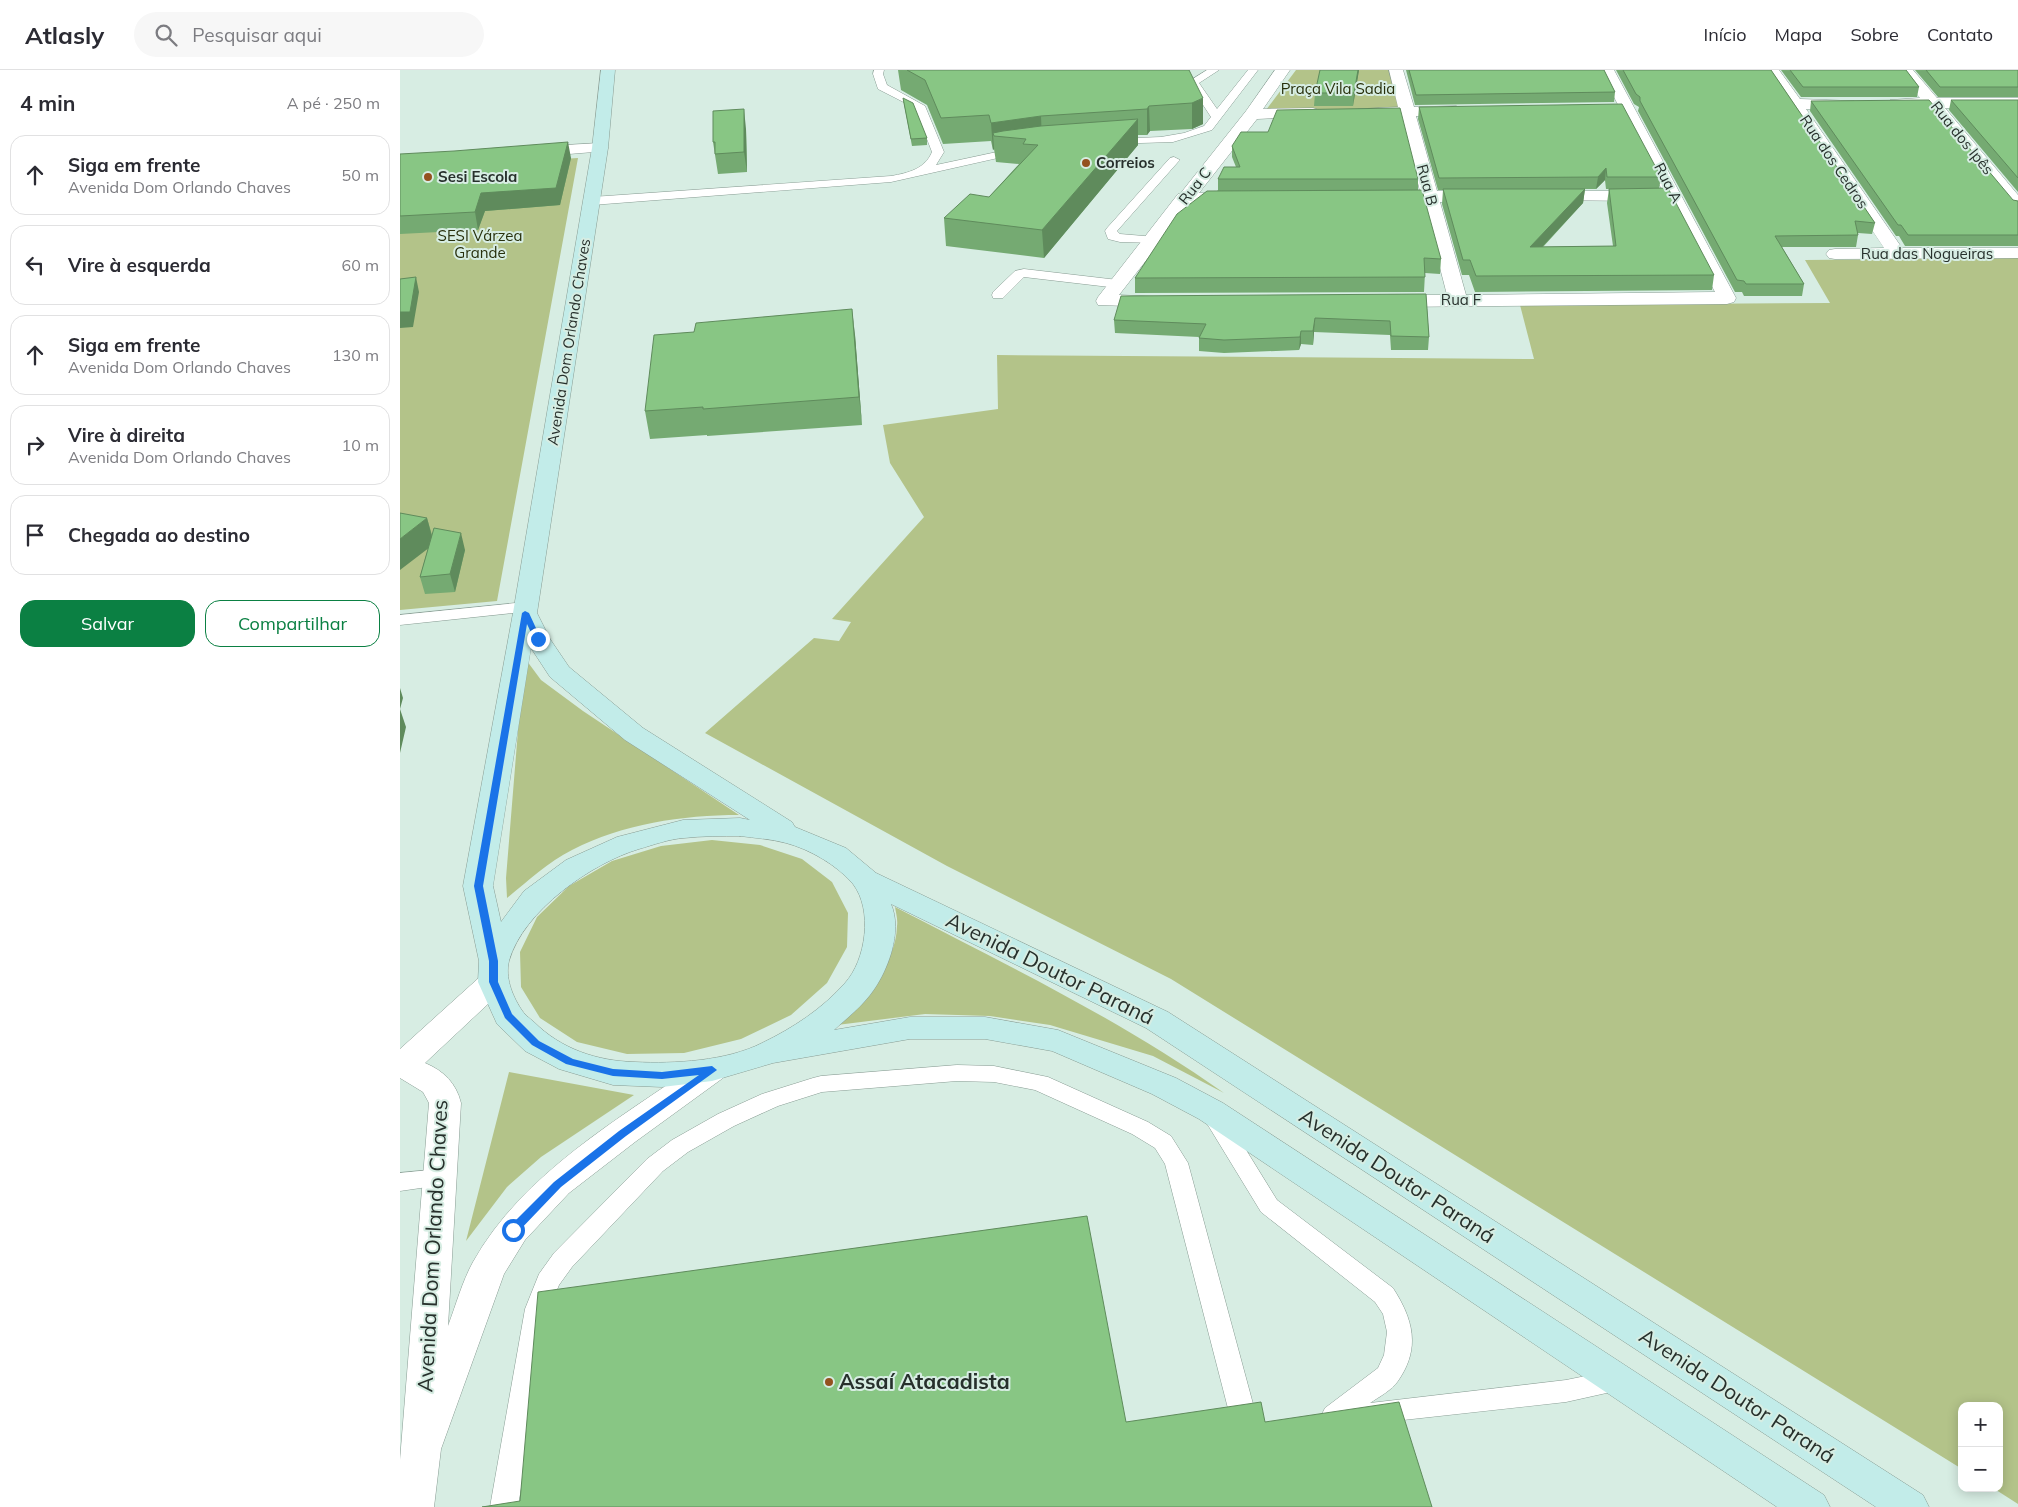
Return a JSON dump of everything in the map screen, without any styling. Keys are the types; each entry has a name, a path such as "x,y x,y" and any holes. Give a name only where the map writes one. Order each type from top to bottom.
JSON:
{"main road":[{"name":"Avenida Dom Orlando Chaves","path":"608,70 600,148 592,201 526,610 478,886 494,971 508,1016 536,1043 570,1061 613,1073 662,1075 712,1070 772,1052"},
{"path":"526,610 538,639 559,672 634,734 793,835 836,854 866,880 880,913 878,950 859,988 822,1023 772,1052"},
{"path":"494,971 506,936 534,898 576,866 627,843 683,830 740,826 793,835"},
{"name":"Avenida Doutor Paraná","path":"866,880 1157,1020 1909,1507"},
{"path":"772,1052 910,1028 985,1028 1058,1041 1164,1086 1211,1111 1810,1507"}],"street":[{"name":"Rua C","path":"1174,301 1106,301 1184,198 1252,114 1283,70"},
{"name":"Rua B","path":"1396,70 1458,301"},
{"name":"Rua A","path":"1608,70 1727,298"},
{"name":"Rua dos Cedros","path":"1772,70 1896,254"},
{"name":"Rua dos Ipês","path":"1905,70 2018,206"},
{"path":"1884,103 2018,103"},
{"path":"1794,104 1864,104"},
{"path":"1610,110 1630,109"},
{"path":"1350,112 1475,111"},
{"path":"1252,114 1330,113"},
{"path":"514,153 600,148"},
{"path":"1371,197 1498,196"},
{"path":"1528,196 1675,196"},
{"path":"1184,198 1253,198"},
{"name":"Rua das Nogueiras","path":"1835,254 2018,253"},
{"name":"Rua F","path":"1370,301 1727,298"},
{"path":"401,1066 494,971"},
{"name":"Avenida Dom Orlando Chaves","path":"401,1066 429,1079 443,1092 445,1103 421,1449 414,1507"},
{"name":"Avenida Dom Orlando Chaves","path":"421,1449 487,1270 513,1230 557,1184 623,1133 712,1070"}],"lane":[{"path":"880,70 878,74 882,87 920,106 938,152 931,165 921,171"},
{"path":"1214,70 1193,82 1217,117"},
{"path":"1100,143 1186,137 1208,128 1254,70"},
{"path":"592,201 891,179 1032,148"},
{"path":"1152,240 1120,238 1112,236 1110,230 1174,160"},
{"path":"998,295 1019,274 1024,273 1118,284"},
{"path":"400,620 526,610"},
{"path":"504,1507 537,1309 548,1281 563,1260 655,1165 680,1146 726,1120 770,1100 821,1084 957,1073 994,1074 1040,1083 1140,1128 1163,1142 1176,1163 1245,1424 1275,1422"},
{"path":"1211,1111 1268,1206 1384,1295 1395,1312 1400,1332 1397,1355 1388,1375 1324,1417 1503,1400 1566,1391 1620,1380"},
{"path":"400,1182 440,1178"}],"green space":[{"name":"Praça Vila Sadia","path":"1296,70 1390,70 1400,109 1266,110"},
{"name":"SESI Várzea Grande","path":"578,158 497,601 400,610 400,169"},
{"path":"2018,258 2018,1504 1999,1492 2003,1492 2003,1402 1958,1402 1958,1467 1171,979 947,866 705,733 814,638 839,641 851,622 832,619 924,517 890,463 883,425 998,409 997,355 1534,359 1520,305 1830,303 1805,260"},
{"path":"524,657 541,680 583,711 739,815 675,819 632,828 591,841 555,860 507,898 506,878"},
{"path":"712,840 760,845 802,859 832,882 848,913 847,947 827,983 791,1015 741,1039 684,1053 627,1054 577,1042 540,1018 521,987 520,952 537,917 569,886 612,861 661,846"},
{"path":"895,907 1104,1017 1185,1066 1224,1093 1153,1056 1050,1025 990,1016 925,1014 829,1026 873,982 890,956 895,941 897,924"},
{"path":"509,1072 634,1095 541,1157 507,1187 466,1241"}],"building":[{"path":"907,70 1189,70 1203,98 1192,103 1149,106 1147,109 1041,116 991,123 989,115 941,118 925,80"},
{"path":"1320,70 1358,70 1354,93 1315,93"},
{"path":"1409,70 1604,70 1615,92 1416,95"},
{"path":"1623,70 1771,70 1875,223 1855,221 1858,235 1775,236 1804,284 1746,284 1744,281 1737,280 1640,101 1640,97 1636,94"},
{"path":"1790,70 1906,70 1919,87 1803,87"},
{"path":"1926,70 2018,70 2018,87 1940,87"},
{"path":"903,98 913,103 927,138 911,139"},
{"path":"1929,100 2013,200 2018,201 2018,235 1908,235 1901,225 1898,225 1811,101"},
{"path":"1951,100 2018,100 2018,178"},
{"path":"1622,104 1661,177 1607,177 1606,168 1598,177 1439,178 1419,107"},
{"path":"1400,108 1418,179 1218,179 1224,167 1240,167 1232,146 1241,132 1268,132 1277,110"},
{"path":"744,109 744,152 715,154 713,111"},
{"path":"1138,119 1042,230 944,218 970,194 989,197 1038,145 1023,144 1026,139 994,136 993,133 1041,126"},
{"path":"568,142 556,188 481,193 475,212 400,216 400,154"},
{"path":"1668,188 1714,275 1476,276 1470,260 1463,260 1443,189 1585,189 1530,247 1616,246 1609,189"},
{"path":"1422,190 1441,259 1424,258 1425,277 1135,278 1177,214 1207,191"},
{"path":"416,277 410,312 400,312 400,279"},
{"path":"1426,294 1429,337 1391,336 1390,321 1315,318 1313,331 1301,331 1300,337 1224,340 1199,338 1206,324 1114,320 1121,296"},
{"path":"852,309 859,397 703,409 703,407 645,411 654,335 694,332 696,323"},
{"path":"400,513 427,518 400,539"},
{"path":"434,528 461,533 450,574 420,577"},
{"name":"Assaí Atacadista","path":"1087,1216 1126,1422 1261,1402 1265,1422 1399,1402 1432,1507 482,1507 520,1501 538,1292"}],"place":[{"name":"Correios","path":"1086,163"},
{"name":"Sesi Escola","path":"428,177"},
{"name":"Assaí Atacadista","path":"829,1382"}],"route":[{"path":"513,1230 557,1184 623,1133 712,1070 662,1075 613,1073 570,1061 536,1043 508,1016 494,982 494,961 478,886 525,613 538,639"}]}
